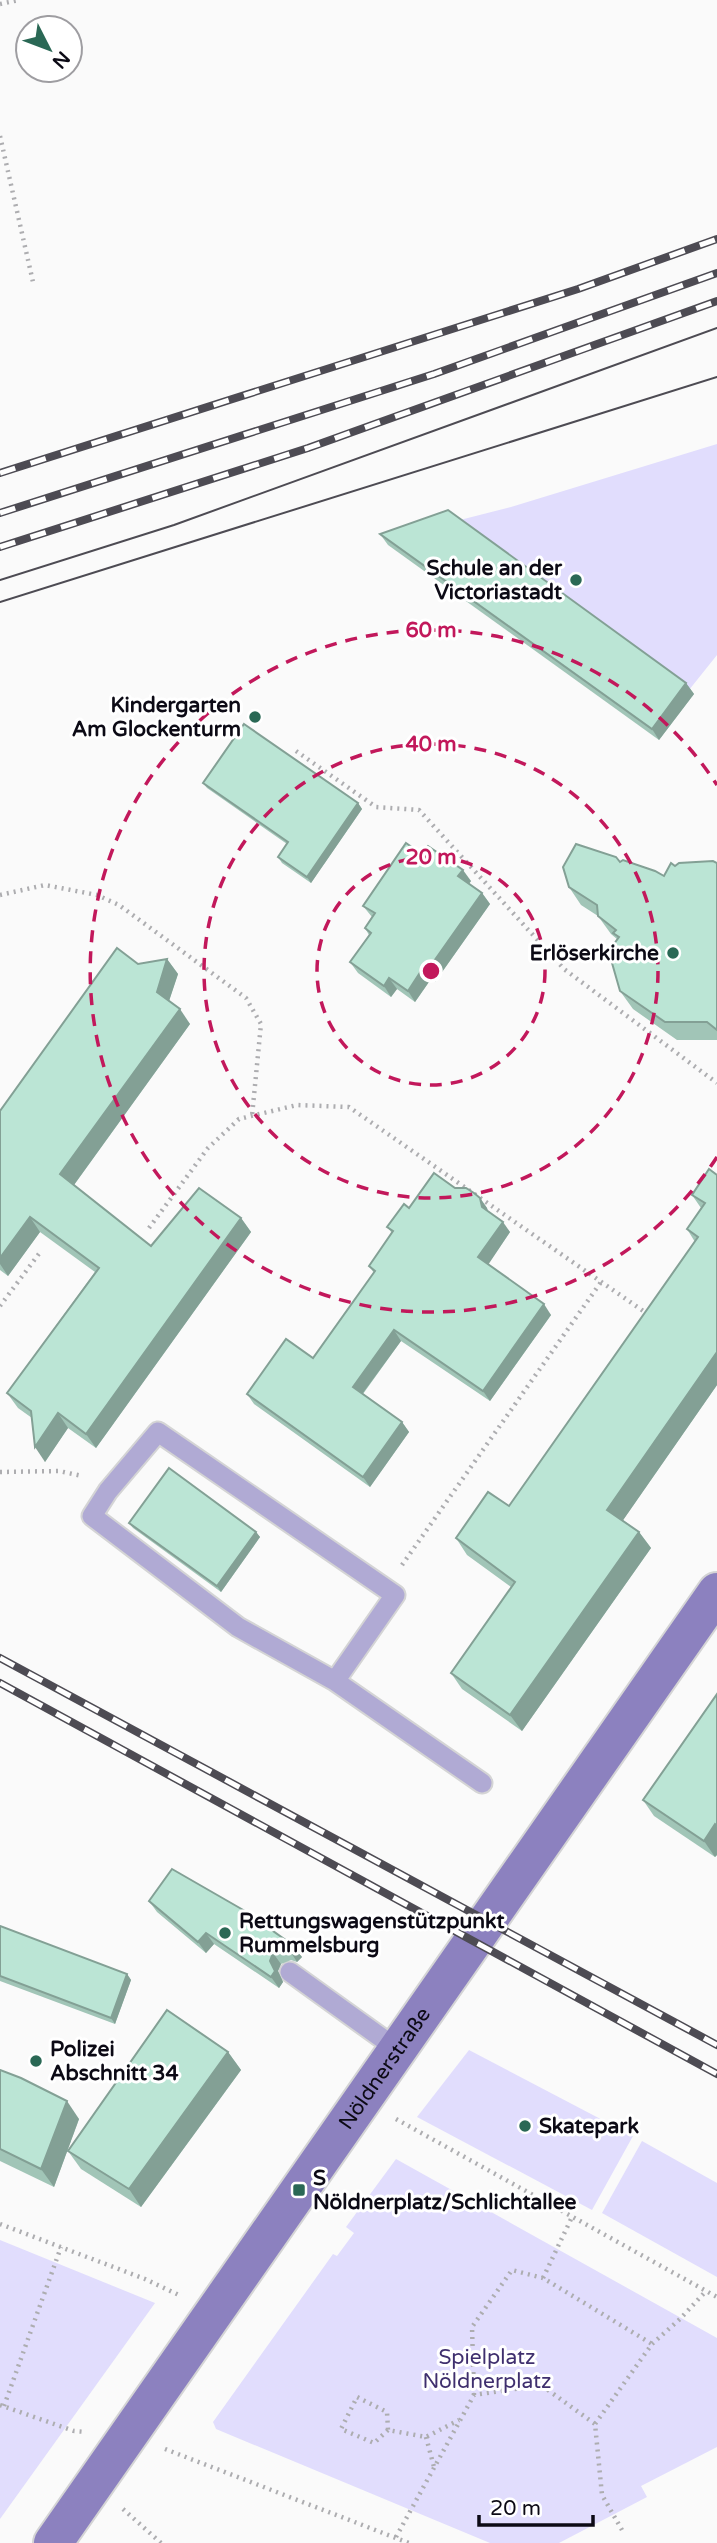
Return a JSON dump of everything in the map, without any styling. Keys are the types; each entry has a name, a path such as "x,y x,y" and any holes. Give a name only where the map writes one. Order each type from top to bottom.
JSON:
{"street":[{"name":"Nöldnerstraße","path":"53,2543 717,1592"}],"lane":[{"path":"335,1681 395,1595 158,1432 108,1491 92,1516 238,1627 335,1681 482,1783"},
{"path":"290,1972 397,2049"}],"path":[{"path":"0,4 19,0"},
{"path":"0,136 33,282"},
{"path":"296,751 376,807 419,810 564,969 717,1083"},
{"path":"0,895 45,885 97,895 119,905 246,998 261,1024 252,1116"},
{"path":"149,1228 208,1148 239,1119 297,1105 349,1107 651,1317"},
{"path":"0,1306 41,1251"},
{"path":"385,1588 601,1282"},
{"path":"0,1472 59,1471 85,1477 108,1491"},
{"path":"361,2099 717,2297"},
{"path":"543,2277 572,2217"},
{"path":"0,2224 173,2290 211,2316"},
{"path":"61,2247 2,2406 75,2431"},
{"path":"396,2538 474,2395 472,2327 512,2270 543,2277 652,2344"},
{"path":"622,2530 602,2495 595,2424 652,2344 706,2291"},
{"path":"474,2395 541,2385 595,2424"},
{"path":"357,2397 387,2412 388,2430 374,2443 341,2429 357,2397"},
{"path":"388,2430 426,2437 460,2420"},
{"path":"426,2437 434,2468"},
{"path":"159,2447 409,2543"},
{"path":"117,2504 161,2543"}],"green space":[{"path":"717,444 717,655 689,690 456,521 511,507"},
{"name":"Skatepark","path":"469,2050 633,2136 592,2210 417,2117"},
{"path":"642,2141 717,2183 717,2277 602,2213"},
{"name":"Spielplatz Nöldnerplatz","path":"396,2159 717,2338 717,2447 641,2486 647,2497 559,2543 490,2543 216,2429 213,2422 333,2254 337,2256 354,2233 346,2227"},
{"path":"0,2240 155,2303 0,2519"}],"building":[{"path":"448,510 686,683 652,729 380,534"},
{"path":"244,724 358,803 307,877 278,857 288,842 203,783"},
{"path":"406,843 422,854 428,846 463,870 458,876 482,893 427,971 423,968 408,991 389,978 384,986 350,962 371,933 365,928 375,913 363,906"},
{"name":"Erlöserkirche","path":"576,844 664,876 671,863 675,866 679,863 717,863 717,1030 707,1022 665,1022 620,991 610,956 614,951 611,948 619,937 613,933 616,930 598,916 597,905 569,887 563,867"},
{"path":"117,948 138,964 167,959 157,992 180,1009 60,1174 151,1246 199,1188 241,1218 86,1434 58,1413 35,1447 31,1411 7,1393 99,1268 30,1217 0,1258 0,1111"},
{"path":"709,1169 717,1175 717,1352 607,1510 639,1532 510,1715 451,1673 515,1582 456,1538 488,1492 509,1506 698,1237 687,1229 705,1203 692,1195"},
{"path":"434,1173 455,1188 466,1188 474,1193 480,1198 482,1207 503,1222 478,1257 544,1304 483,1391 394,1330 353,1387 402,1422 363,1477 247,1394 286,1339 313,1358 375,1271 369,1266 393,1231 387,1227 404,1204 409,1208"},
{"path":"169,1468 256,1532 217,1586 129,1523"},
{"path":"717,1694 717,1826 715,1824 704,1841 643,1800"},
{"name":"Rettungswagenstützpunkt Rummelsburg","path":"172,1869 245,1911 294,1946 290,1951 283,1949 273,1953 270,1961 275,1971 271,1977 206,1933 198,1942 149,1901"},
{"path":"0,1926 127,1974 111,2018 0,1976"},
{"path":"167,2010 228,2052 129,2189 68,2151"},
{"path":"0,2070 67,2101 41,2169 0,2149"}],"tram line":[{"path":"0,580 174,525 717,328"},
{"path":"0,602 717,377"}],"railway":[{"path":"0,473 578,289 717,239"},
{"path":"0,513 434,374 717,273"},
{"path":"0,547 308,448 717,301"},
{"path":"0,1658 717,2045"},
{"path":"0,1683 717,2074"}],"place":[{"name":"Schule an der Victoriastadt","path":"576,580"},
{"name":"Kindergarten Am Glockenturm","path":"255,717"},
{"name":"Erlöserkirche","path":"673,953"},
{"name":"Rettungswagenstützpunkt Rummelsburg","path":"225,1933"},
{"name":"Polizei Abschnitt 34","path":"36,2061"},
{"name":"Skatepark","path":"525,2126"},
{"name":"S Nöldnerplatz/Schlichtallee","path":"299,2190"}]}
